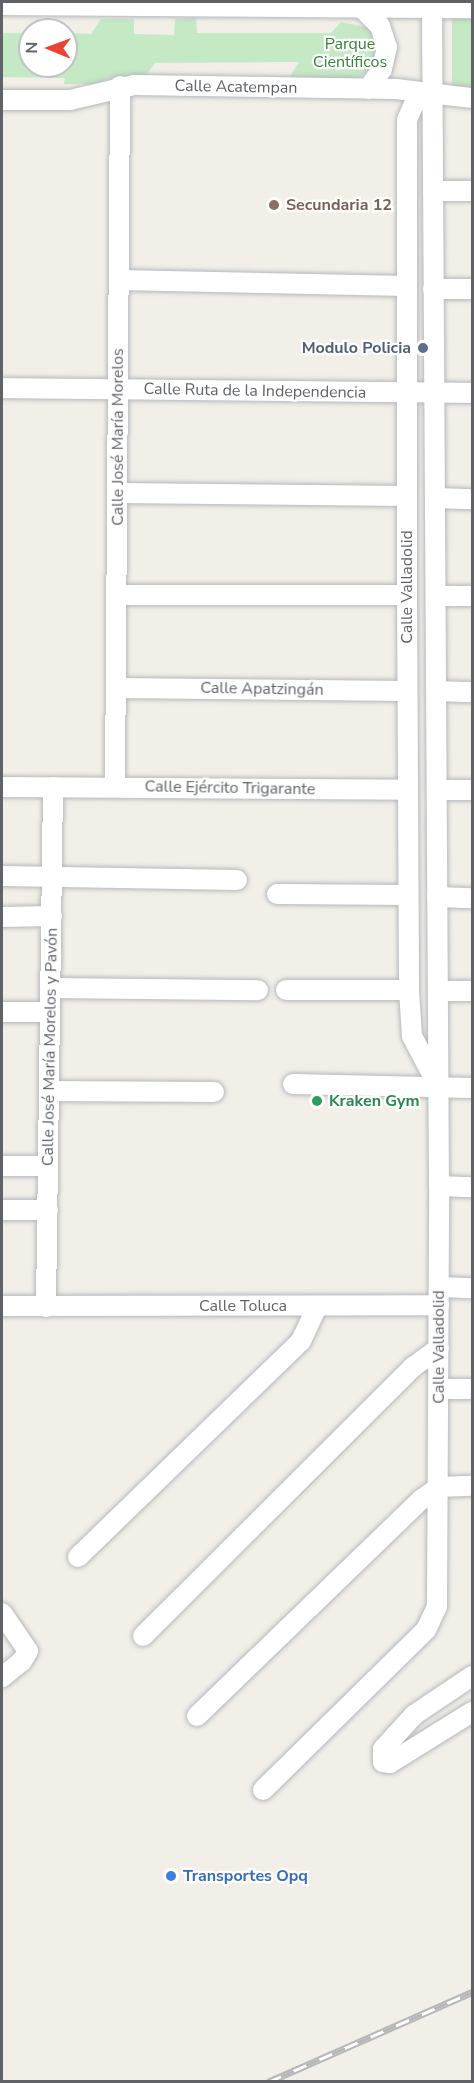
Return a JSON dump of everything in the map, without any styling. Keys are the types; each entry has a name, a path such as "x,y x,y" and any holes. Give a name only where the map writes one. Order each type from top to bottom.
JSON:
{"street":[{"path":"2,5 361,7 432,4 472,8"},
{"name":"Calle Valladolid","path":"263,1790 426,1630 437,1606 439,1087 432,4"},
{"path":"361,7 380,26 387,47 382,69 368,89"},
{"name":"Calle Acatempan","path":"2,100 70,100 120,86 432,91 472,98"},
{"name":"Calle José María Morelos","path":"116,787 120,86"},
{"name":"Calle Valladolid","path":"432,91 414,104 407,120 408,895 412,1036 439,1087"},
{"path":"433,191 472,192"},
{"path":"119,280 406,286"},
{"path":"433,289 472,289"},
{"name":"Calle Ruta de la Independencia","path":"2,388 472,393"},
{"path":"117,493 407,496"},
{"path":"435,498 472,499"},
{"path":"117,595 407,595"},
{"path":"436,596 472,596"},
{"name":"Calle Apatzingán","path":"116,688 407,691"},
{"path":"437,691 472,692"},
{"name":"Calle Ejército Trigarante","path":"2,787 408,790"},
{"name":"Calle José María Morelos y Pavón","path":"46,1307 53,787"},
{"path":"437,790 472,790"},
{"path":"2,876 237,880"},
{"path":"277,894 408,895"},
{"path":"437,897 472,898"},
{"path":"2,916 52,916"},
{"path":"51,988 258,990"},
{"path":"286,990 409,990"},
{"path":"438,991 472,991"},
{"path":"2,1012 50,1012"},
{"path":"293,1084 472,1088"},
{"path":"49,1091 214,1092"},
{"path":"2,1166 48,1166"},
{"path":"439,1186 472,1187"},
{"path":"2,1210 48,1210"},
{"name":"Calle Toluca","path":"2,1306 317,1306 439,1296 472,1288"},
{"path":"78,1557 301,1341 312,1324 317,1306"},
{"path":"143,1636 420,1360 439,1348"},
{"path":"439,1389 472,1389"},
{"path":"197,1716 439,1487 472,1486"},
{"path":"2,1613 28,1651 22,1661 2,1677"},
{"path":"472,1676 414,1715 383,1749 383,1762 390,1763 472,1712"}],"green space":[{"path":"452,17 472,17 472,90 452,90"},
{"name":"Parque Científicos","path":"196,18 197,33 331,33 341,22 365,27 378,37 375,66 355,80 289,78 299,62 155,63 145,77 115,77 94,84 64,84 65,78 78,78 78,33 91,34 101,19 134,19 134,34 174,35 175,19"},
{"name":"Parque Científicos","path":"2,33 18,33 18,77 2,77"}],"railway":[{"path":"268,2082 472,1992"}],"place":[{"name":"Secundaria 12","path":"274,205"},
{"name":"Modulo Policia","path":"423,348"},
{"name":"Kraken Gym","path":"317,1101"},
{"name":"Transportes Opq","path":"171,1876"}]}
